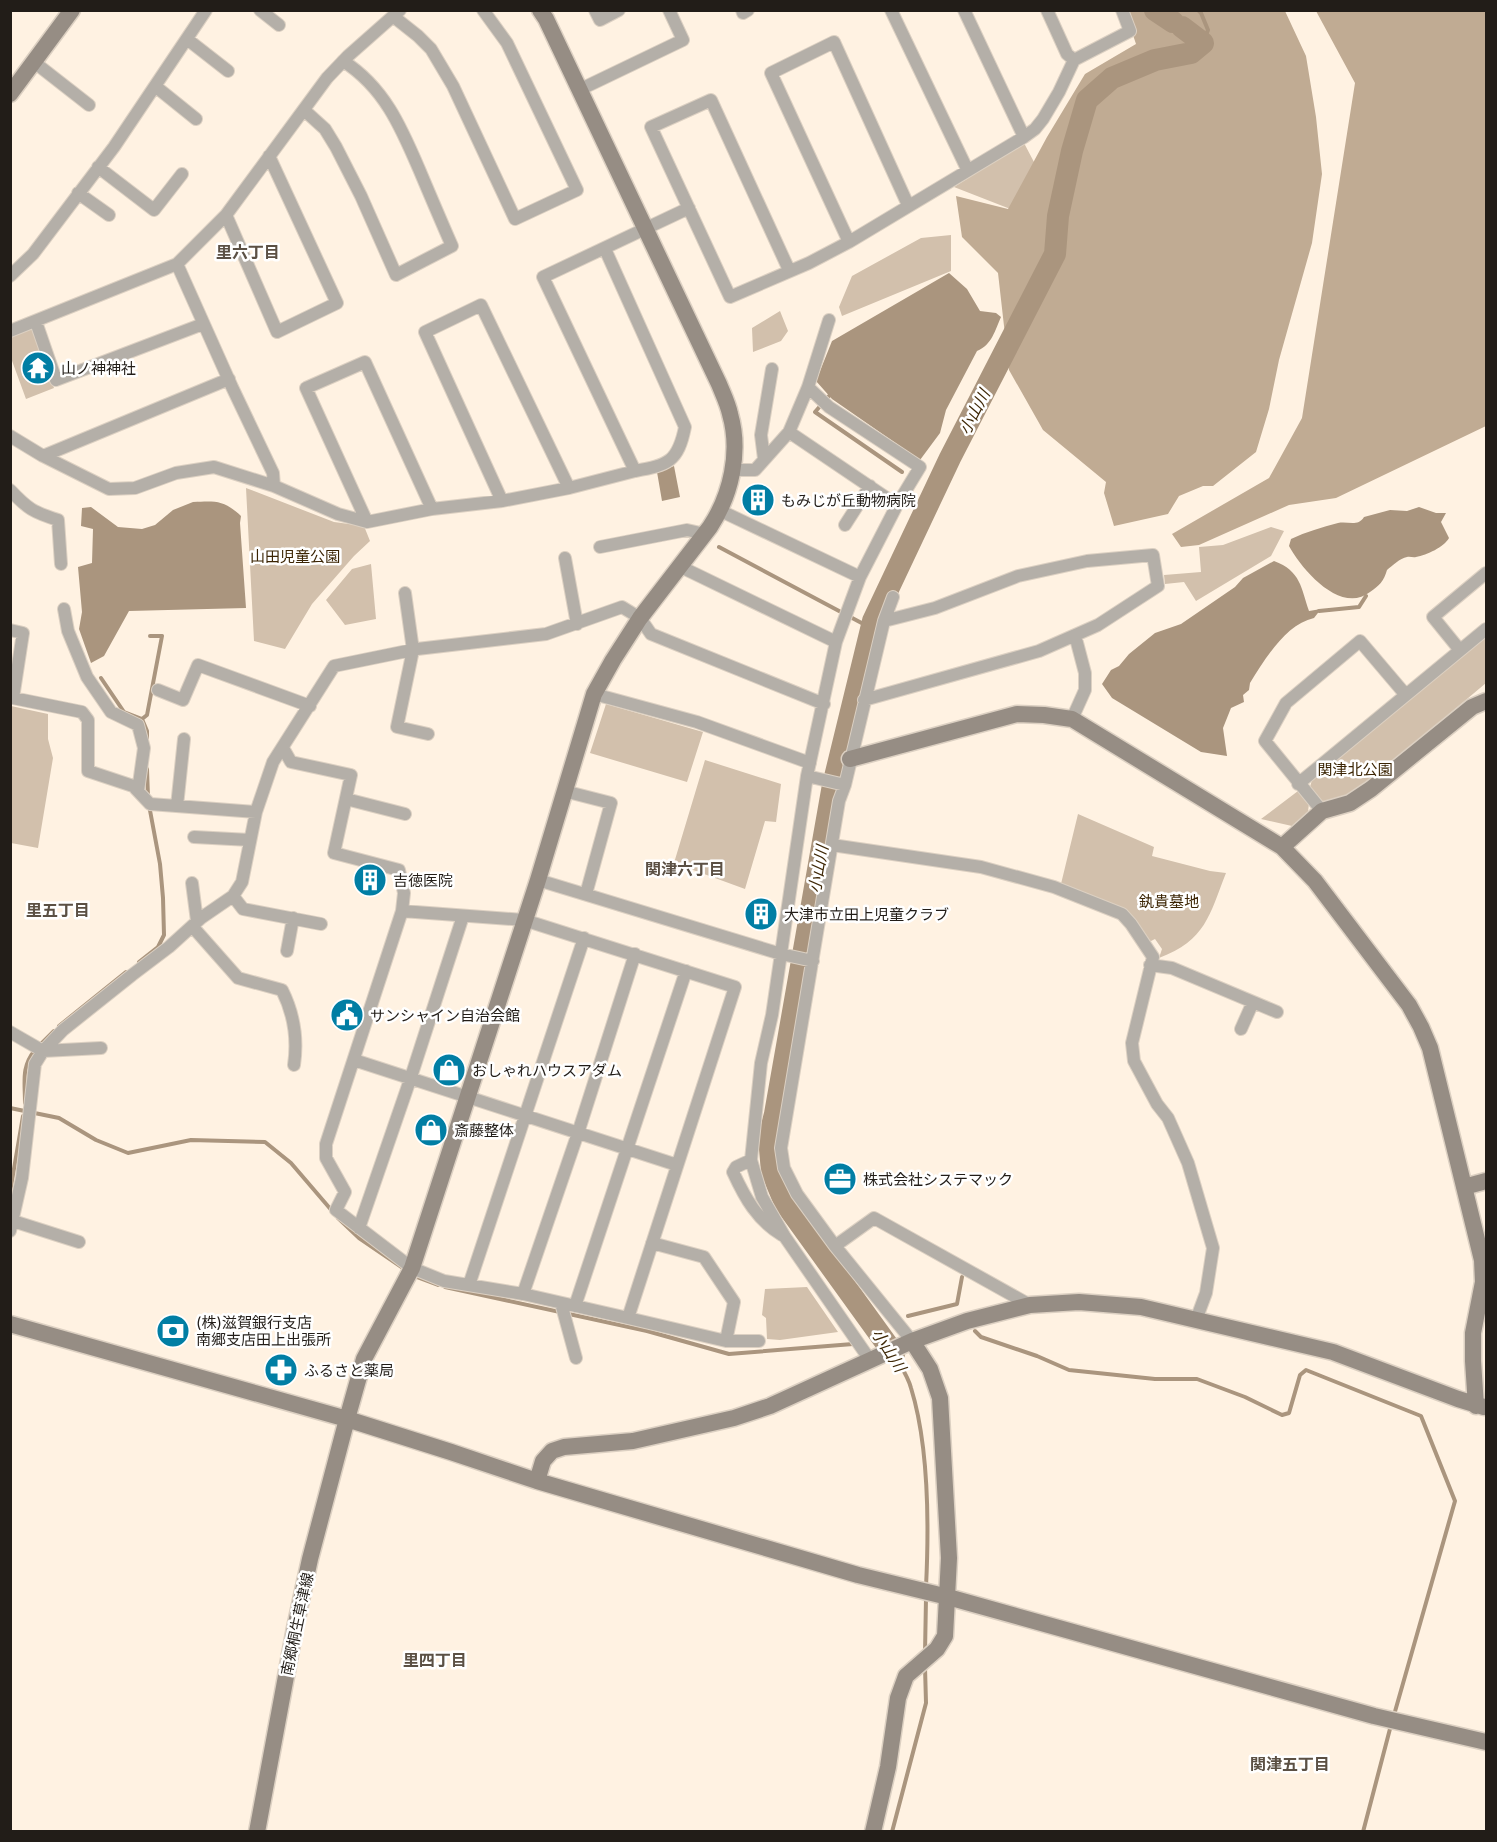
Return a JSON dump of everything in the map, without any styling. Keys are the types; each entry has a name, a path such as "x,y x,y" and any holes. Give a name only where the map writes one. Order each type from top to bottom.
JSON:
{"street":[{"path":"10,94 72,10"},
{"path":"10,276 33,254 114,147 206,10"},
{"path":"260,10 279,25"},
{"path":"10,331 177,264 226,215 327,78 397,14 431,49 453,86 515,219 577,190 507,43 483,10"},
{"name":"南郷桐生草津線","path":"257,1832 295,1628 346,1419 364,1359 412,1268 538,880 594,694 640,618 681,567 721,511 730,488 734,445 731,416 719,384 580,89 540,10"},
{"path":"595,10 600,20 619,10"},
{"path":"580,89 683,40 669,10"},
{"path":"742,10 743,13 748,10"},
{"path":"891,10 967,169"},
{"path":"964,10 1024,137"},
{"path":"1047,10 1067,54 1074,60"},
{"path":"789,270 711,100 651,127 730,297 789,270 849,242 1035,129 1059,92 1074,60 1130,31 1122,10"},
{"path":"187,39 228,71"},
{"path":"849,242 771,73 834,42 908,205"},
{"path":"304,110 325,129 336,147 361,196 396,275 452,246 401,128 387,104 372,84 343,61"},
{"path":"34,62 89,105"},
{"path":"155,86 196,119"},
{"path":"226,215 277,332 337,303 268,156"},
{"path":"98,167 154,210 182,174"},
{"path":"78,193 109,215"},
{"path":"635,471 543,278 688,208"},
{"path":"10,436 43,456 109,489 135,488 176,473 214,467 274,486 338,514 367,522 432,509 502,501 657,467 675,456 685,427 605,249"},
{"path":"177,264 273,473 274,486"},
{"path":"502,501 425,332 481,305 569,488"},
{"path":"732,470 755,470 789,432 808,387 829,320"},
{"path":"36,322 56,380 203,324"},
{"path":"367,522 306,388 365,362 432,509"},
{"path":"764,459 760,435 772,369"},
{"path":"43,456 229,380"},
{"path":"808,387 829,407 920,467 897,505 860,577 836,642 809,769 772,1015 761,1064 751,1160 762,1197 785,1236 873,1358"},
{"path":"789,432 897,505"},
{"path":"845,525 870,486"},
{"path":"10,490 34,512 58,520 62,564"},
{"path":"721,511 860,577"},
{"path":"600,547 687,530 705,534"},
{"path":"864,700 1039,651 1098,625 1158,586 1153,555 1087,561 1018,576 935,608 884,621"},
{"path":"565,558 577,624"},
{"path":"681,567 836,642"},
{"path":"1459,649 1433,617 1486,573"},
{"path":"405,593 412,650 397,727 428,734"},
{"path":"873,1832 888,1767 898,1698 906,1676 938,1649 945,1636 949,1558 940,1398 930,1369 906,1344 797,1194 784,1168 781,1148 839,801 845,785 884,621 894,597"},
{"path":"79,1242 12,1226 22,1178 35,1064 43,1051 63,1030 169,947 195,923 233,896 242,882 256,812 273,762 334,666 448,644 546,634 622,607 640,618 651,634 824,704"},
{"path":"64,609 68,631 87,677 111,712 138,725 144,748 138,791"},
{"path":"1298,784 1486,629"},
{"path":"10,630 23,633 13,698 82,712 88,720 88,771 133,786 150,804 256,812"},
{"path":"1072,719 1085,690 1085,673 1075,635"},
{"path":"1322,811 1265,741 1286,703 1360,641 1405,694"},
{"path":"158,690 183,700 198,665 310,706"},
{"path":"594,694 697,722 845,785"},
{"path":"1282,847 1322,811 1350,802 1371,789 1472,707 1486,701"},
{"path":"850,759 1017,714 1072,719 1282,847 1315,881 1398,990 1421,1027 1430,1048 1482,1260 1483,1282 1473,1333 1473,1361 1481,1406"},
{"path":"177,806 184,739"},
{"path":"283,748 291,762 351,775 334,853 399,870 404,893 402,911 326,1144 326,1158 345,1192 336,1210 412,1268 444,1281 523,1294 726,1341 759,1341"},
{"path":"564,791 611,803 586,894"},
{"path":"346,799 405,814"},
{"path":"194,837 250,840"},
{"path":"832,845 981,867 1064,891 1122,914 1131,924 1153,957 1132,1043 1134,1061 1157,1104 1168,1118 1188,1163 1213,1248 1206,1293 1196,1320"},
{"path":"538,880 813,962"},
{"path":"192,883 195,923 238,978 282,990 291,1008 297,1044 294,1065"},
{"path":"233,896 243,909 321,924"},
{"path":"402,911 524,920 735,987 628,1318"},
{"path":"359,1228 463,916"},
{"path":"287,951 293,918"},
{"path":"469,1285 584,938"},
{"path":"523,1294 578,1133 635,954"},
{"path":"1150,965 1172,968 1277,1012"},
{"path":"575,1306 687,971"},
{"path":"1241,1029 1253,1002"},
{"path":"10,1032 43,1051 101,1048"},
{"path":"354,1060 677,1165"},
{"path":"751,1160 736,1167 733,1172 743,1195 766,1226 785,1236"},
{"path":"1464,1187 1486,1181"},
{"path":"835,1246 874,1218 1030,1305"},
{"path":"652,1243 704,1257 734,1302 726,1341"},
{"path":"537,1481 543,1461 552,1451 564,1447 633,1441 734,1418 770,1406 906,1344 967,1321 1030,1305 1079,1302 1141,1307 1333,1352 1481,1406"},
{"path":"561,1303 576,1358"},
{"path":"10,1324 346,1419 537,1481 848,1572 948,1597 1374,1716 1486,1742"}],"green space":[{"path":"1024,143 1035,164 1018,212 954,187"},
{"path":"951,235 951,271 842,316 839,307 852,276 921,238"},
{"path":"780,311 788,331 781,341 753,352 752,328"},
{"path":"32,329 54,388 26,399 11,358 11,337"},
{"name":"山田児童公園","path":"246,488 334,522 364,526 370,541 312,604 285,649 254,641"},
{"path":"1271,527 1284,531 1271,556 1196,601 1184,582 1165,584 1164,575 1201,572 1199,547 1223,545"},
{"path":"371,564 376,619 345,625 326,600 352,569"},
{"name":"関津北公園","path":"1486,637 1486,683 1354,794 1331,804 1321,801 1310,787 1312,780"},
{"path":"606,704 703,732 687,782 590,753"},
{"path":"11,706 48,714 48,739 53,758 38,848 11,843"},
{"path":"705,760 781,784 776,822 765,821 745,889 674,863"},
{"path":"1298,791 1309,803 1308,812 1292,826 1261,819"},
{"name":"釻貴墓地","path":"1078,814 1154,847 1152,856 1226,873 1210,914 1196,935 1175,951 1159,958 1162,949 1155,939 1151,941 1144,939 1126,914 1060,888"},
{"path":"807,1287 838,1332 780,1340 767,1339 766,1318 762,1315 765,1289"}],"shaded area":[{"path":"1125,11 1285,11 1306,56 1322,174 1312,243 1256,452 1213,486 1203,486 1179,496 1168,514 1114,526 1104,493 1106,482 1043,430 1009,370 998,273 962,237 956,196 1008,209 1085,74 1136,44"},
{"path":"1316,11 1486,11 1486,426 1336,498 1289,505 1199,545 1181,547 1172,534 1269,478 1302,418 1355,83"},
{"path":"949,273 967,289 980,311 996,313 1001,317 990,341 977,351 946,410 940,433 920,460 832,399 816,381 832,341"},
{"path":"674,466 680,497 662,501 657,472"},
{"path":"193,502 224,504 241,516 246,608 129,611 104,656 91,663 79,629 82,612 78,567 92,563 93,529 81,526 82,508 91,507 118,527 142,529 155,525 173,510"},
{"path":"1419,507 1436,513 1446,513 1441,522 1449,538 1430,552 1399,560 1387,570 1379,585 1359,598 1347,598 1324,587 1303,567 1289,546 1291,539 1320,528 1338,523 1356,523 1364,517 1390,510 1407,511"},
{"path":"1274,561 1295,575 1302,588 1309,611 1321,609 1314,618 1294,627 1285,635 1250,683 1249,690 1243,695 1244,702 1231,708 1223,728 1227,756 1201,752 1112,698 1102,684 1111,670 1119,666 1129,654 1155,633 1181,624 1235,587 1243,578"}],"waterway":[{"name":"小山川","path":"1155,10 1173,22"},
{"path":"1198,10 1208,30 1203,43"},
{"name":"小山川","path":"894,1354 785,1203 772,1172 769,1137 833,785 873,621 950,458 1055,254 1058,216 1072,151 1087,100 1112,78 1155,60 1191,53 1203,43 1182,27"},
{"path":"829,396 815,412 902,472"},
{"path":"719,547 871,628"},
{"path":"1319,611 1359,607 1366,596"},
{"path":"142,719 147,715 162,636 150,636"},
{"path":"101,678 124,712 142,719 147,731 147,741"},
{"path":"147,769 148,797"},
{"path":"139,962 158,947 164,935 160,864 149,805"},
{"path":"59,1026 126,972"},
{"path":"40,1045 54,1031"},
{"path":"25,1103 26,1069 35,1050"},
{"path":"10,1108 59,1118 96,1140 128,1153 191,1140 265,1142 291,1163 333,1212"},
{"path":"10,1192 23,1116"},
{"path":"338,1218 359,1238 403,1268"},
{"path":"414,1276 438,1285"},
{"path":"908,1316 957,1304 962,1277"},
{"path":"445,1287 647,1331 729,1354 853,1344"},
{"path":"975,1331 981,1337 1037,1356 1069,1370 1155,1379 1197,1379 1245,1397 1282,1415 1289,1413 1300,1375 1306,1370 1421,1416 1455,1501 1394,1715"},
{"name":"小山川","path":"894,1354 910,1384 921,1435 927,1513 926,1587"},
{"name":"小山川","path":"925,1653 926,1598"},
{"name":"小山川","path":"892,1832 926,1703 925,1667"},
{"path":"1363,1832 1391,1725"}],"place":[{"name":"山ノ神神社","path":"38,368"},
{"name":"もみじが丘動物病院","path":"758,500"},
{"name":"吉徳医院","path":"370,880"},
{"name":"大津市立田上児童クラブ","path":"761,914"},
{"name":"サンシャイン自治会館","path":"347,1015"},
{"name":"おしゃれハウスアダム","path":"449,1070"},
{"name":"斎藤整体","path":"431,1130"},
{"name":"株式会社システマック","path":"840,1179"},
{"name":"(株)滋賀銀行支店 南郷支店田上出張所","path":"173,1331"},
{"name":"ふるさと薬局","path":"281,1370"}],"district":[{"name":"里六丁目","path":"248,252"},
{"name":"関津六丁目","path":"685,869"},
{"name":"里五丁目","path":"58,910"},
{"name":"里四丁目","path":"435,1660"},
{"name":"関津五丁目","path":"1290,1764"}]}
